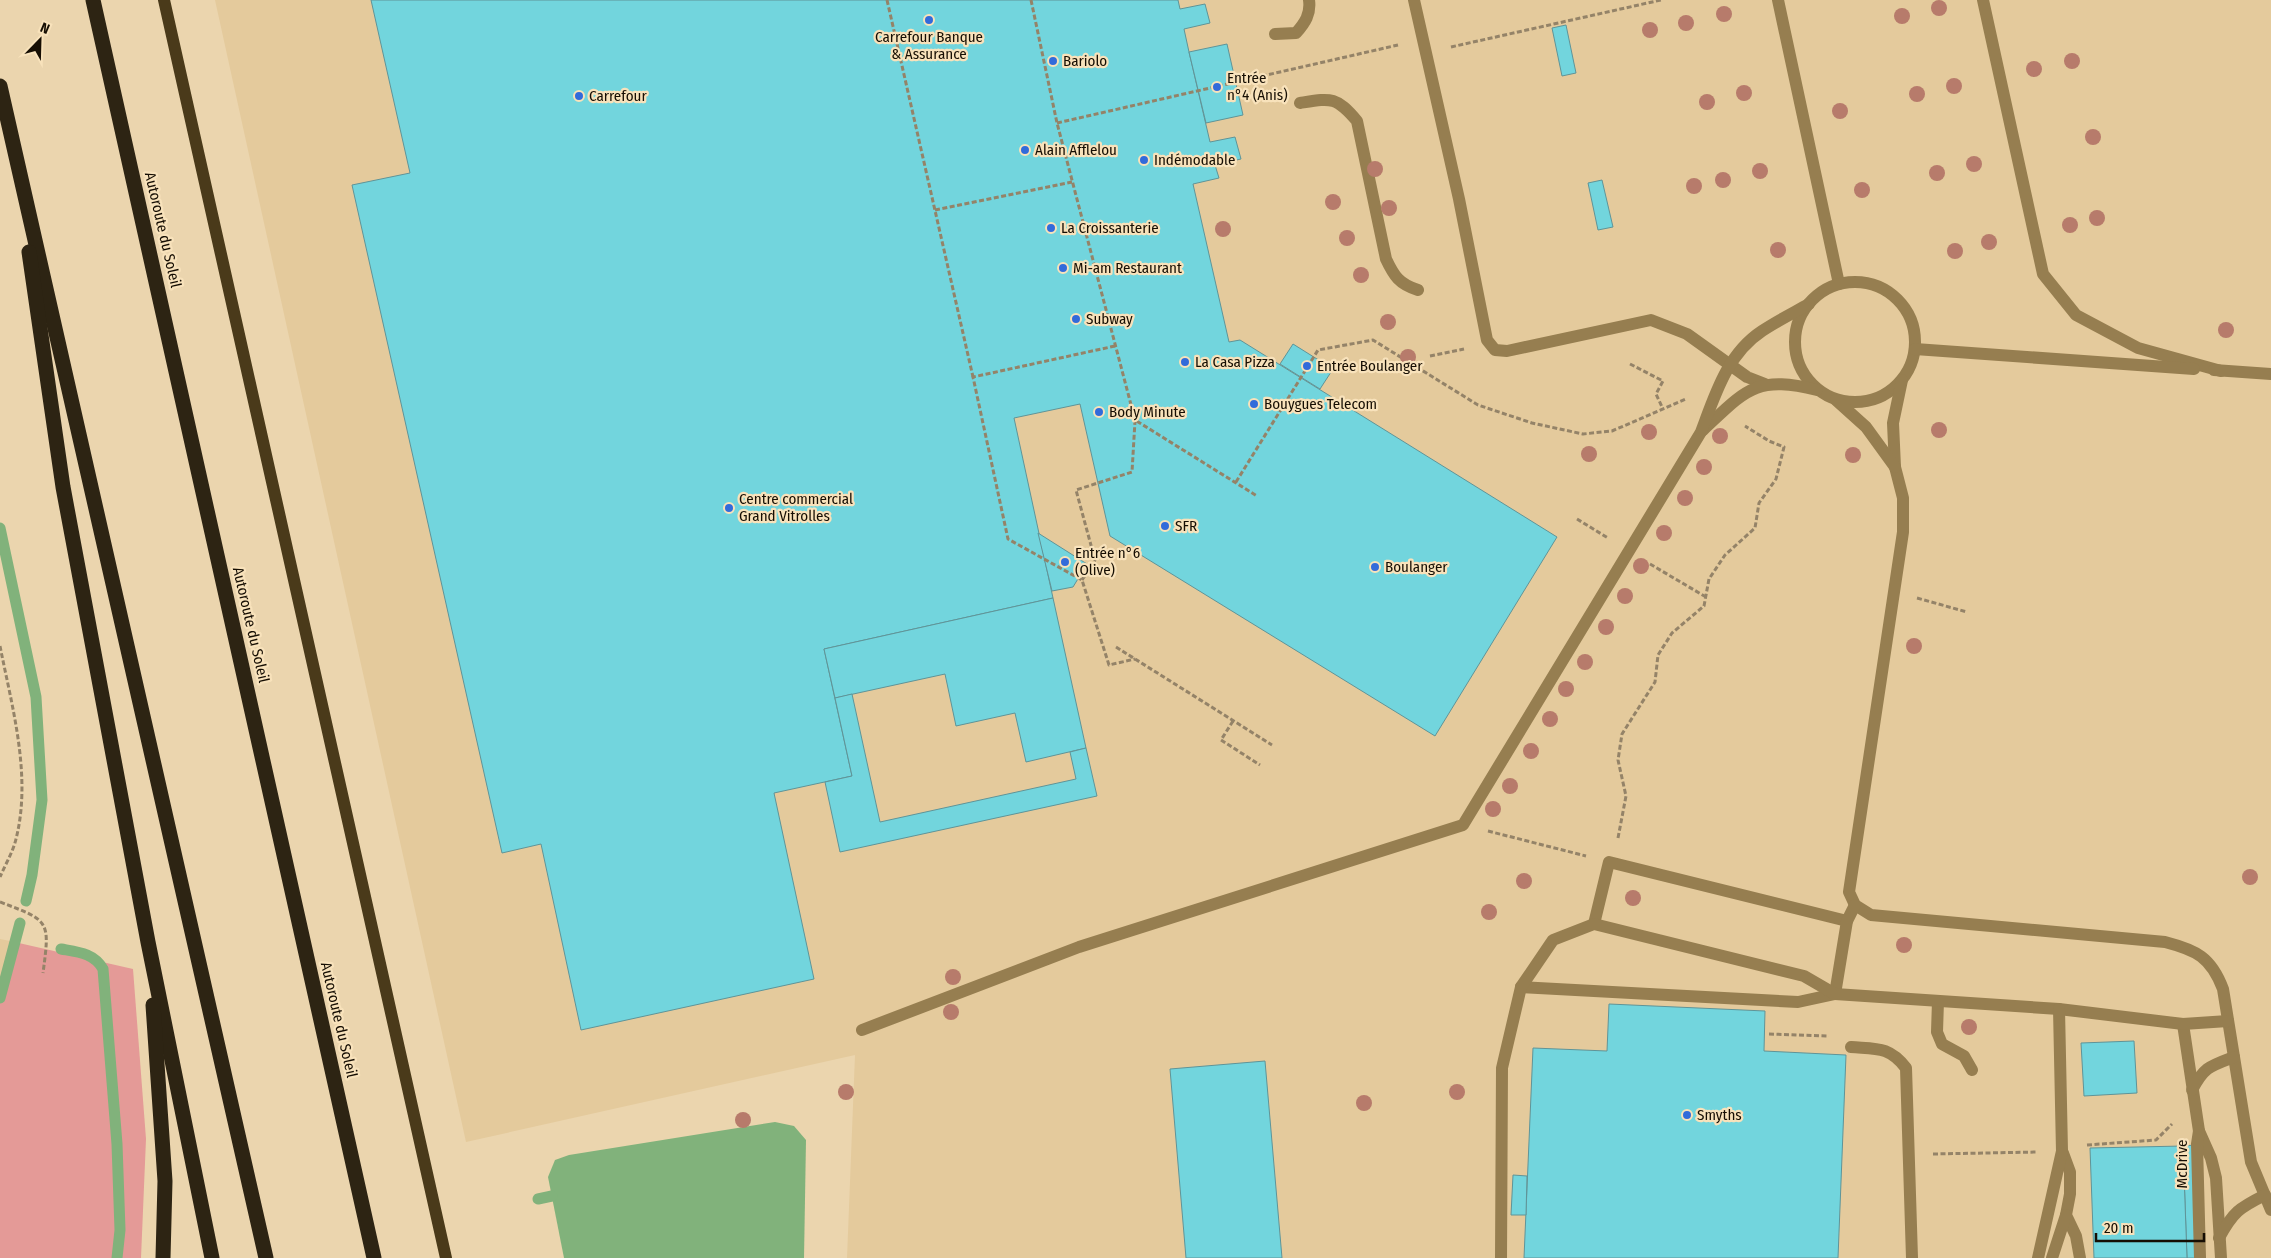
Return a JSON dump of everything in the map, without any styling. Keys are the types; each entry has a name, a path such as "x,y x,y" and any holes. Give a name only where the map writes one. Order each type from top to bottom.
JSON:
{"highway":[{"name":"Autoroute du Soleil","path":"93,0 374,1258"},
{"path":"0,86 266,1258"},
{"path":"14,144 62,487 148,942 212,1258"},
{"path":"148,942 165,1181 163,1258"}],"main road":[{"path":"164,0 446,1258"}],"street":[{"path":"1275,34 1296,33 1304,24 1310,10 1309,0"},
{"path":"1414,0 1463,217 1487,340 1495,350 1507,351 1651,320 1687,334 1746,377 1765,384"},
{"path":"1778,0 1840,284"},
{"path":"1983,0 2043,274 2076,314 2138,348 2221,371"},
{"path":"1300,103 1326,98 1344,105 1357,121 1386,259 1394,277 1404,286 1418,290"},
{"path":"1715,410 1716,390 1729,365 1736,355 1760,332 1808,304 1823,291 1840,284 1857,282 1874,286 1890,293 1903,306 1911,319 1915,334 1915,349 1911,366 1902,380 1890,392 1875,399 1855,402 1835,399"},
{"path":"1808,304 1799,319 1794,337 1796,355 1803,374 1817,390"},
{"path":"1915,349 2271,374"},
{"path":"1902,380 1893,422 1895,467 1903,498 1903,532 1849,892 1856,905 1871,915 2165,942 2187,948 2206,959 2217,973 2223,988 2251,1162 2271,1210"},
{"path":"862,1030 1079,947 1463,825 1715,410 1738,396 1765,384 1790,383 1817,390 1835,399 1866,427 1895,467"},
{"path":"1594,924 1609,862 1847,921"},
{"path":"1835,994 1847,921 1856,905"},
{"path":"1501,1258 1502,1068 1521,987 1553,940 1594,924 1804,976 1835,994"},
{"path":"1521,987 1798,1002 1835,994 2058,1009 2183,1024 2228,1021"},
{"path":"1938,1001 1937,1032 1942,1044 1964,1056 1972,1070"},
{"path":"2038,1258 2062,1151 2058,1009"},
{"path":"2183,1024 2199,1131 2211,1158 2216,1178 2221,1258"},
{"path":"1851,1047 1883,1049 1896,1056 1906,1068 1912,1258"},
{"path":"2193,1096 2201,1073 2214,1064 2234,1057"},
{"name":"McDrive","path":"2199,1131 2197,1144 2200,1258"},
{"path":"2052,1258 2066,1215 2070,1194 2070,1172 2062,1151"},
{"path":"2219,1238 2230,1217 2243,1206 2265,1194"},
{"path":"2066,1215 2076,1236 2080,1258"}],"path":[{"path":"887,0 1008,539 1082,580 1109,665 1135,659"},
{"path":"1031,0 1057,124 1135,420 1132,472 1076,490 1095,560 1082,580"},
{"path":"1426,53 1661,0"},
{"path":"1057,124 1423,39"},
{"path":"934,210 1072,182"},
{"path":"1236,482 1318,350 1374,340 1478,406 1532,423 1583,434 1612,431 1688,398 1715,410 1769,441 1784,446 1776,479 1759,503 1755,528 1725,555 1709,580 1704,606 1672,633 1658,655 1655,682 1622,734 1618,760 1626,796 1616,847 1609,862 1463,825"},
{"path":"973,377 1115,346"},
{"path":"1630,364 1663,381 1656,394 1663,409"},
{"path":"1135,420 1257,496"},
{"path":"1658,568 1706,598"},
{"path":"0,646 15,728 22,782 16,839 0,877"},
{"path":"1116,647 1272,745"},
{"path":"1233,721 1222,740 1260,765"},
{"path":"0,902 34,915 44,923 48,935 43,973"},
{"path":"1936,1154 2062,1151 2094,1144 2156,1140 2193,1096"}],"shaded area":[{"path":"215,0 2271,0 2271,1258 847,1258 855,1055 466,1142"},
{"path":"0,939 10,941 0,979"},
{"path":"10,941 133,969 146,1139 141,1258 0,1258 0,979"},
{"path":"775,1122 794,1126 806,1140 804,1258 564,1258 548,1177 555,1160 569,1155"}],"building":[{"name":"Centre commercial Grand Vitrolles","path":"371,0 1178,0 1180,9 1205,4 1210,23 1184,29 1189,52 1210,142 1235,137 1241,159 1215,165 1219,178 1193,184 1229,342 1240,340 1557,537 1435,736 1110,536 1080,404 1014,418 1053,598 824,649 852,776 774,793 814,979 581,1030 541,844 502,853 352,185 410,173"},
{"path":"1566,25 1576,73 1562,76 1552,28"},
{"name":"Entrée n°4 (Anis)","path":"1227,44 1243,115 1206,123 1189,52"},
{"path":"1602,180 1613,227 1598,230 1588,183"},
{"name":"Entrée Boulanger","path":"1293,344 1333,369 1320,389 1280,364"},
{"name":"Entrée n°6 (Olive)","path":"1038,533 1087,564 1073,587 1052,591"},
{"path":"1053,598 1086,748 1026,762 1015,713 956,726 945,674 835,698 824,649"},
{"path":"852,694 880,822 1076,779 1070,752 1086,748 1097,796 840,852 825,782 852,776 835,698"},
{"name":"Smyths","path":"1609,1004 1765,1011 1764,1051 1846,1055 1838,1258 1524,1258 1533,1048 1607,1051"},
{"path":"2134,1041 2137,1093 2084,1096 2081,1043"},
{"path":"1265,1061 1282,1258 1186,1258 1170,1069"},
{"path":"2195,1145 2199,1258 2187,1258 2183,1146"},
{"path":"2183,1146 2187,1258 2094,1258 2090,1148"},
{"path":"1513,1175 1527,1176 1526,1215 1511,1215"}],"waterway":[{"path":"0,528 36,697 42,800 32,875 26,901"},
{"path":"0,998 20,923"},
{"path":"61,949 90,956 103,969 117,1144 120,1230 117,1258"},
{"path":"538,1199 552,1196"}],"place":[{"name":"Carrefour Banque & Assurance","path":"929,20"},
{"name":"Bariolo","path":"1053,61"},
{"name":"Entrée n°4 (Anis)","path":"1217,87"},
{"name":"Carrefour","path":"579,96"},
{"name":"Alain Afflelou","path":"1025,150"},
{"name":"Indémodable","path":"1144,160"},
{"name":"La Croissanterie","path":"1051,228"},
{"name":"Mi-am Restaurant","path":"1063,268"},
{"name":"Subway","path":"1076,319"},
{"name":"La Casa Pizza","path":"1185,362"},
{"name":"Entrée Boulanger","path":"1307,366"},
{"name":"Bouygues Telecom","path":"1254,404"},
{"name":"Body Minute","path":"1099,412"},
{"name":"Centre commercial Grand Vitrolles","path":"729,508"},
{"name":"SFR","path":"1165,526"},
{"name":"Entrée n°6 (Olive)","path":"1065,562"},
{"name":"Boulanger","path":"1375,567"},
{"name":"Smyths","path":"1687,1115"}]}
